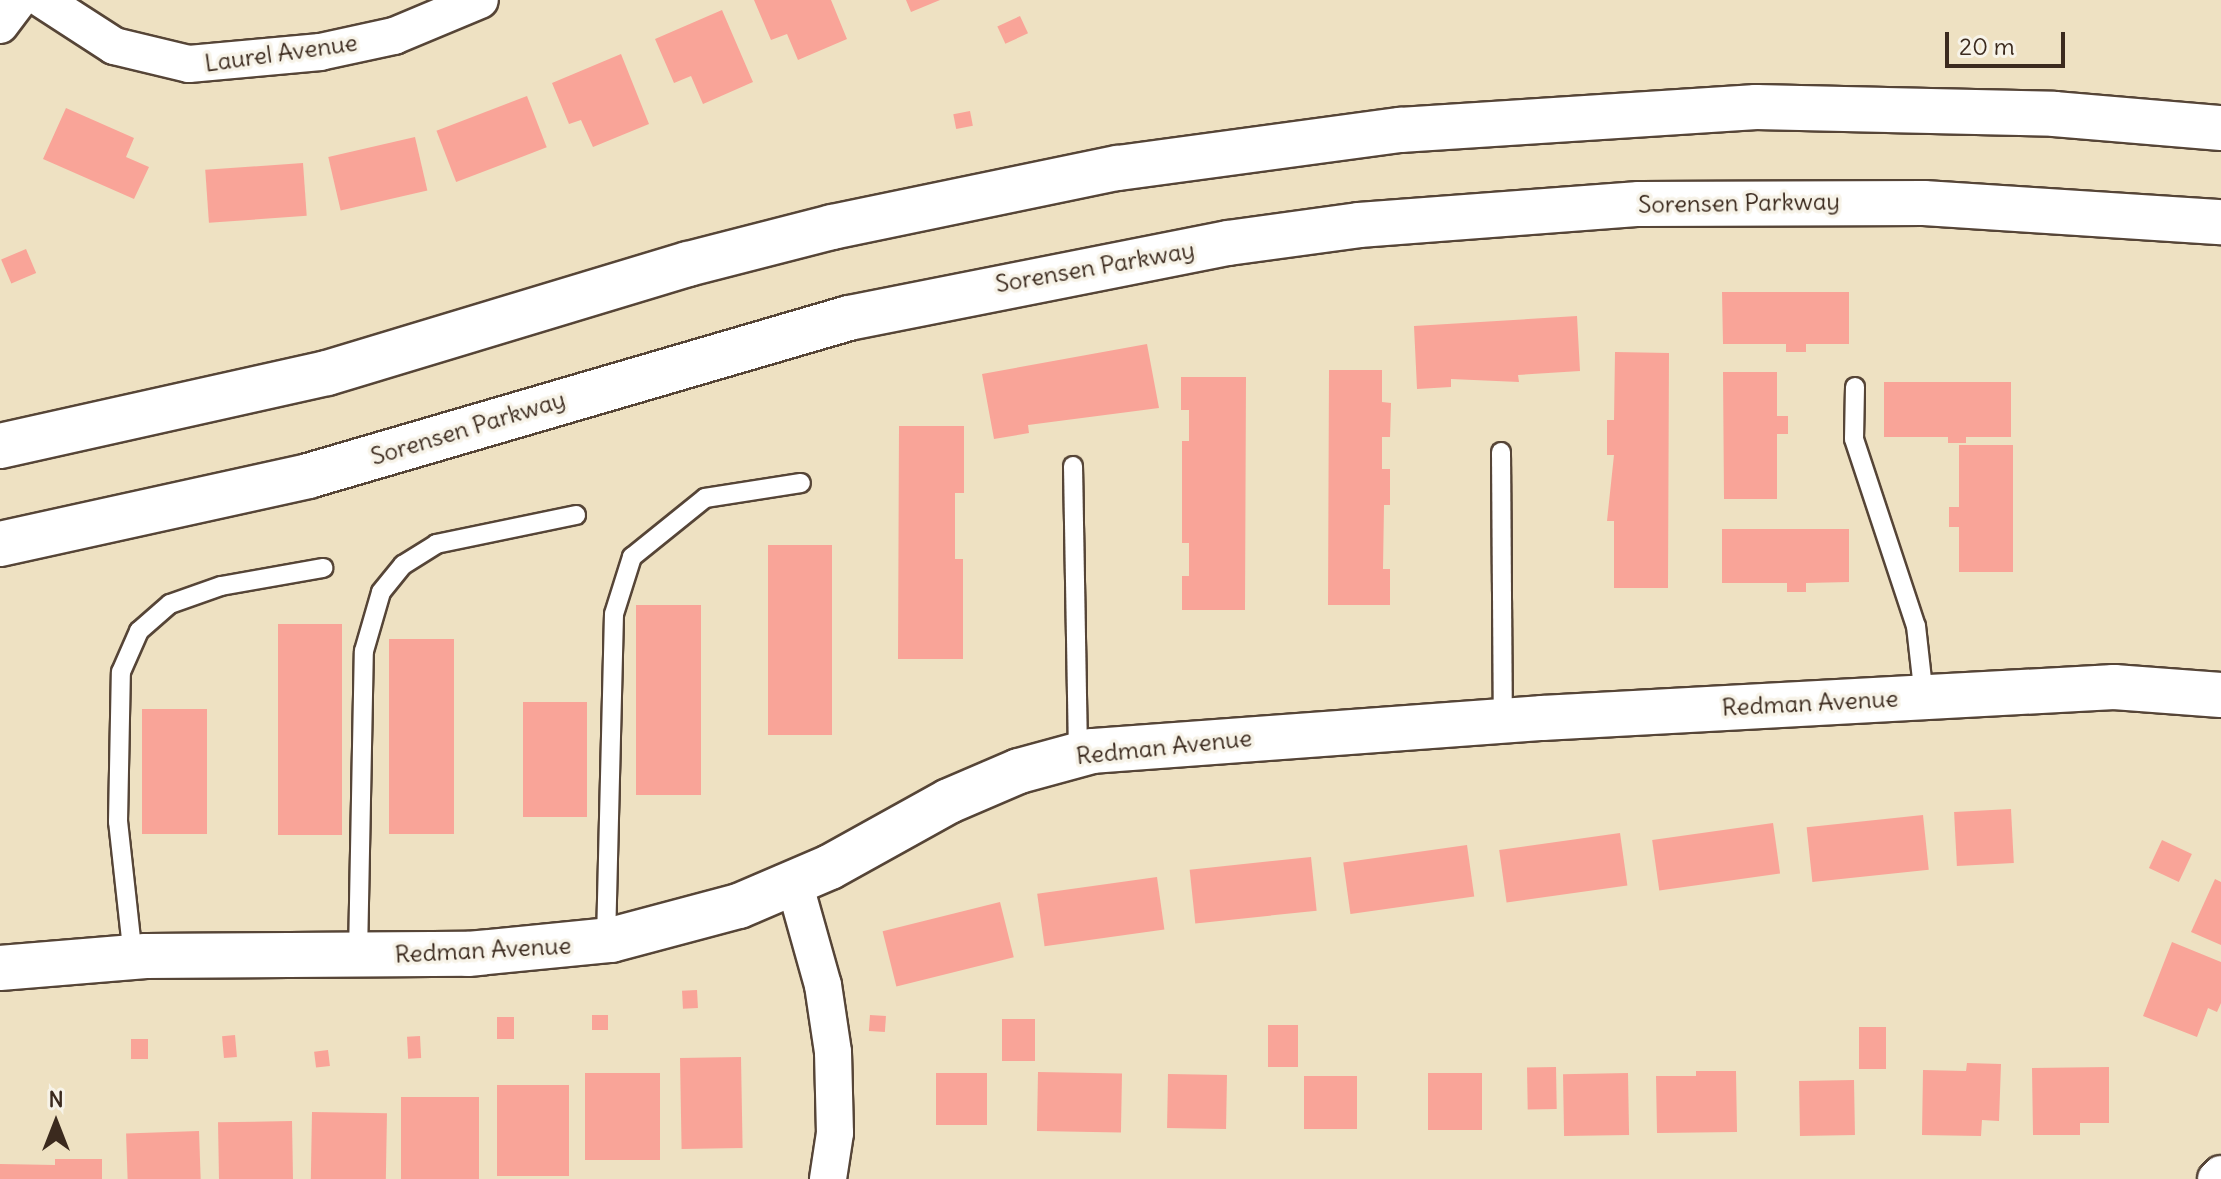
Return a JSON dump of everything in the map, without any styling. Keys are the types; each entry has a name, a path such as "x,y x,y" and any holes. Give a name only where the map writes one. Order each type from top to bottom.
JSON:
{"main road":[{"path":"0,446 327,373 688,264 832,227 1133,166 1400,130 1741,108 2054,114 2221,128"},
{"name":"Sorensen Parkway","path":"0,544 308,476 849,318 1228,243 1374,224 1639,204 1924,203 2221,222"},
{"name":"Redman Avenue","path":"0,968 133,957 542,951 606,941 739,906 794,882 949,801 1019,771 1078,755 1180,742 2114,687 2221,695"}],"street":[{"path":"0,25 19,0"},
{"name":"Laurel Avenue","path":"43,0 114,46 189,64 320,52 394,36 480,0"},
{"path":"794,882 823,985 833,1052 835,1133 828,1179"},
{"path":"2216,1179 2221,1174"}],"lane":[{"path":"1855,387 1854,439 1916,626 1924,697"},
{"path":"1501,452 1503,721"},
{"path":"1073,466 1078,755"},
{"path":"606,941 614,614 632,557 705,498 801,483"},
{"path":"358,955 364,651 381,592 403,565 436,544 576,515"},
{"path":"133,957 118,822 121,672 139,631 170,604 221,586 323,568"}],"building":[{"path":"754,0 831,0 847,39 798,60 787,34 771,40"},
{"path":"906,0 940,0 911,12"},
{"path":"722,10 753,82 703,104 691,76 674,83 655,39"},
{"path":"1020,16 1028,33 1005,44 997,27"},
{"path":"621,54 649,124 593,147 581,120 569,124 552,83"},
{"path":"527,96 547,147 456,182 436,131"},
{"path":"66,108 134,138 126,157 149,167 134,199 43,159"},
{"path":"970,111 973,126 956,129 953,114"},
{"path":"415,137 427,191 341,211 328,157"},
{"path":"303,163 307,216 209,223 205,170"},
{"path":"26,249 36,273 11,283 1,260"},
{"path":"1722,292 1849,292 1849,344 1806,344 1806,352 1786,352 1786,344 1723,344"},
{"path":"1577,316 1580,371 1518,375 1519,382 1451,379 1451,387 1417,389 1414,326"},
{"path":"1147,344 1159,408 1028,425 1029,433 994,439 982,374"},
{"path":"1615,352 1669,353 1668,588 1614,588 1614,521 1607,521 1614,455 1607,455 1607,420 1614,420"},
{"path":"1329,370 1382,370 1382,402 1391,403 1390,437 1382,437 1382,469 1390,469 1390,505 1384,505 1383,569 1390,569 1390,605 1328,605"},
{"path":"1723,372 1777,372 1777,416 1788,416 1788,434 1777,434 1777,499 1724,499"},
{"path":"1181,377 1246,377 1245,610 1182,610 1182,576 1189,576 1189,543 1182,543 1182,441 1189,441 1189,410 1181,410"},
{"path":"1884,382 2011,382 2011,437 1966,437 1966,443 1948,443 1948,437 1884,437"},
{"path":"899,426 964,426 964,493 955,493 955,559 963,559 963,659 898,659"},
{"path":"1959,445 2013,445 2013,572 1959,572 1959,527 1949,527 1949,507 1959,507"},
{"path":"1722,529 1849,529 1849,582 1806,583 1806,592 1787,592 1787,583 1722,583"},
{"path":"768,545 832,545 832,735 768,735"},
{"path":"636,605 701,605 701,795 636,795"},
{"path":"278,624 342,624 342,835 278,835"},
{"path":"389,639 454,639 454,834 389,834"},
{"path":"523,702 587,702 587,817 523,817"},
{"path":"142,709 207,709 207,834 142,834"},
{"path":"2011,809 2014,863 1957,866 1954,812"},
{"path":"1923,815 1929,870 1812,882 1807,827"},
{"path":"1773,823 1780,874 1659,890 1652,840"},
{"path":"1620,833 1627,885 1507,902 1499,850"},
{"path":"2162,840 2192,854 2179,882 2149,868"},
{"path":"1467,845 1474,896 1350,914 1343,862"},
{"path":"1311,857 1317,911 1195,923 1190,870"},
{"path":"1157,877 1164,929 1045,946 1037,894"},
{"path":"2215,879 2221,882 2221,945 2191,932"},
{"path":"1000,902 1014,957 896,987 883,931"},
{"path":"2172,942 2221,962 2221,1003 2217,1012 2208,1008 2197,1037 2143,1016"},
{"path":"697,990 698,1008 683,1009 682,991"},
{"path":"592,1015 608,1015 608,1030 592,1030"},
{"path":"870,1015 886,1016 885,1032 869,1031"},
{"path":"497,1017 514,1017 514,1039 497,1039"},
{"path":"1002,1019 1035,1019 1035,1061 1002,1061"},
{"path":"1268,1025 1298,1025 1298,1067 1268,1067"},
{"path":"1859,1027 1886,1027 1886,1069 1859,1069"},
{"path":"235,1035 237,1057 224,1058 222,1036"},
{"path":"420,1036 421,1058 408,1059 407,1037"},
{"path":"131,1039 148,1039 148,1059 131,1059"},
{"path":"328,1050 330,1066 316,1068 314,1052"},
{"path":"741,1057 743,1148 682,1149 680,1058"},
{"path":"1967,1063 2001,1064 1999,1121 1982,1120 1981,1136 1922,1135 1923,1070 1966,1071"},
{"path":"1556,1067 1557,1109 1528,1109 1527,1068"},
{"path":"2109,1067 2109,1123 2080,1123 2080,1135 2033,1135 2032,1068"},
{"path":"1696,1071 1736,1071 1737,1132 1657,1133 1656,1076 1696,1076"},
{"path":"1038,1072 1122,1073 1121,1132 1037,1131"},
{"path":"585,1073 660,1073 660,1160 585,1160"},
{"path":"936,1073 987,1073 987,1125 936,1125"},
{"path":"1428,1073 1482,1073 1482,1130 1428,1130"},
{"path":"1628,1073 1629,1135 1564,1136 1563,1074"},
{"path":"1168,1074 1227,1075 1226,1129 1167,1128"},
{"path":"1304,1076 1357,1076 1357,1129 1304,1129"},
{"path":"1854,1080 1855,1135 1800,1136 1799,1081"},
{"path":"497,1085 569,1085 569,1176 497,1176"},
{"path":"401,1097 479,1097 479,1179 401,1179"},
{"path":"312,1112 387,1113 386,1179 311,1179"},
{"path":"292,1121 293,1179 219,1179 218,1122"},
{"path":"199,1131 201,1179 128,1179 126,1134"},
{"path":"55,1159 102,1159 102,1179 0,1179 0,1164 55,1165"}]}
